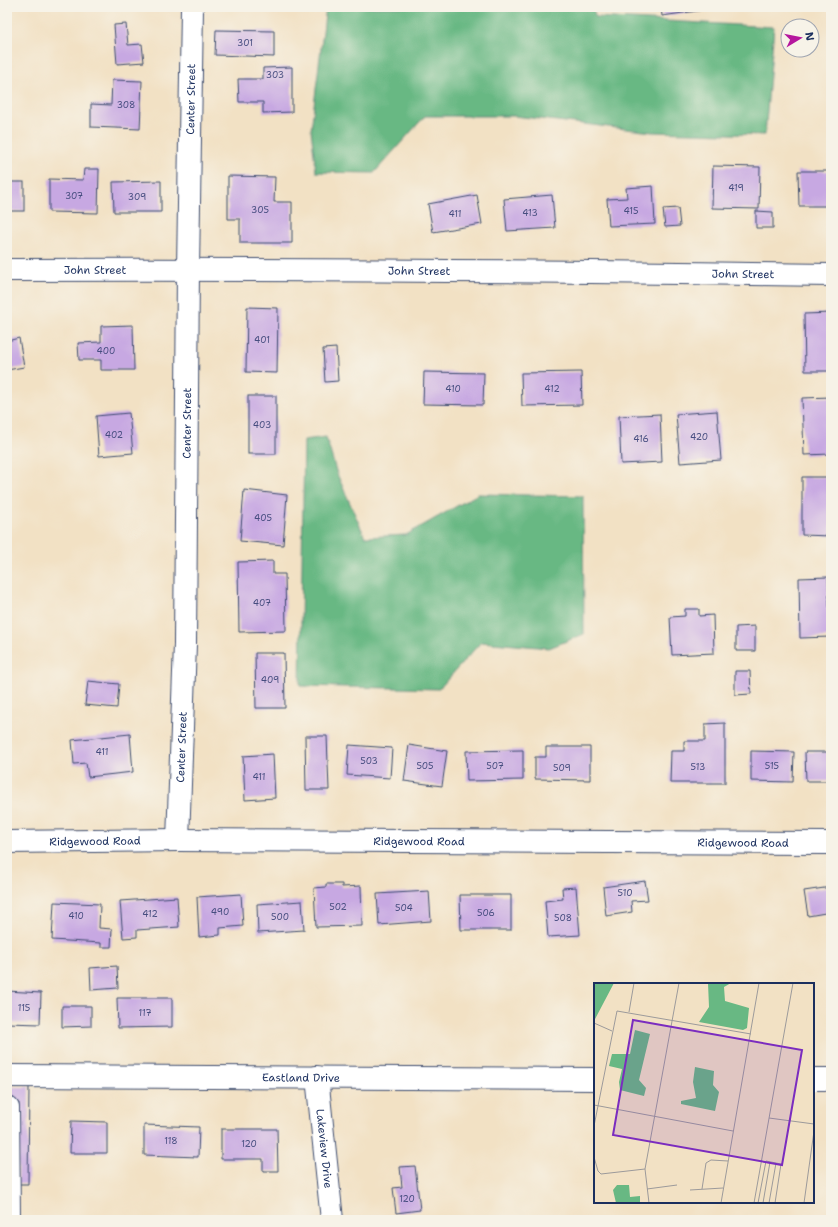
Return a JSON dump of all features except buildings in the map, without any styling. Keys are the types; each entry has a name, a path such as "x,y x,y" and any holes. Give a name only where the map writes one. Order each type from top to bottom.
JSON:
{"street":[{"name":"Center Street","path":"178,840 185,644 192,7"},
{"name":"John Street","path":"7,270 591,272 831,275"},
{"name":"Ridgewood Road","path":"7,842 178,840 831,843"},
{"name":"Eastland Drive","path":"7,1076 594,1078"},
{"name":"Lakeview Drive","path":"317,1077 332,1220"},
{"path":"814,1079 831,1080"},
{"path":"7,1108 9,1219 7,1219"}],"green space":[{"path":"326,7 592,7 596,17 774,27 765,135 652,132 514,116 425,116 374,173 316,172 311,130"},
{"path":"326,437 337,474 365,537 406,535 478,494 583,496 584,634 549,648 481,642 439,689 300,686 304,440"}]}
